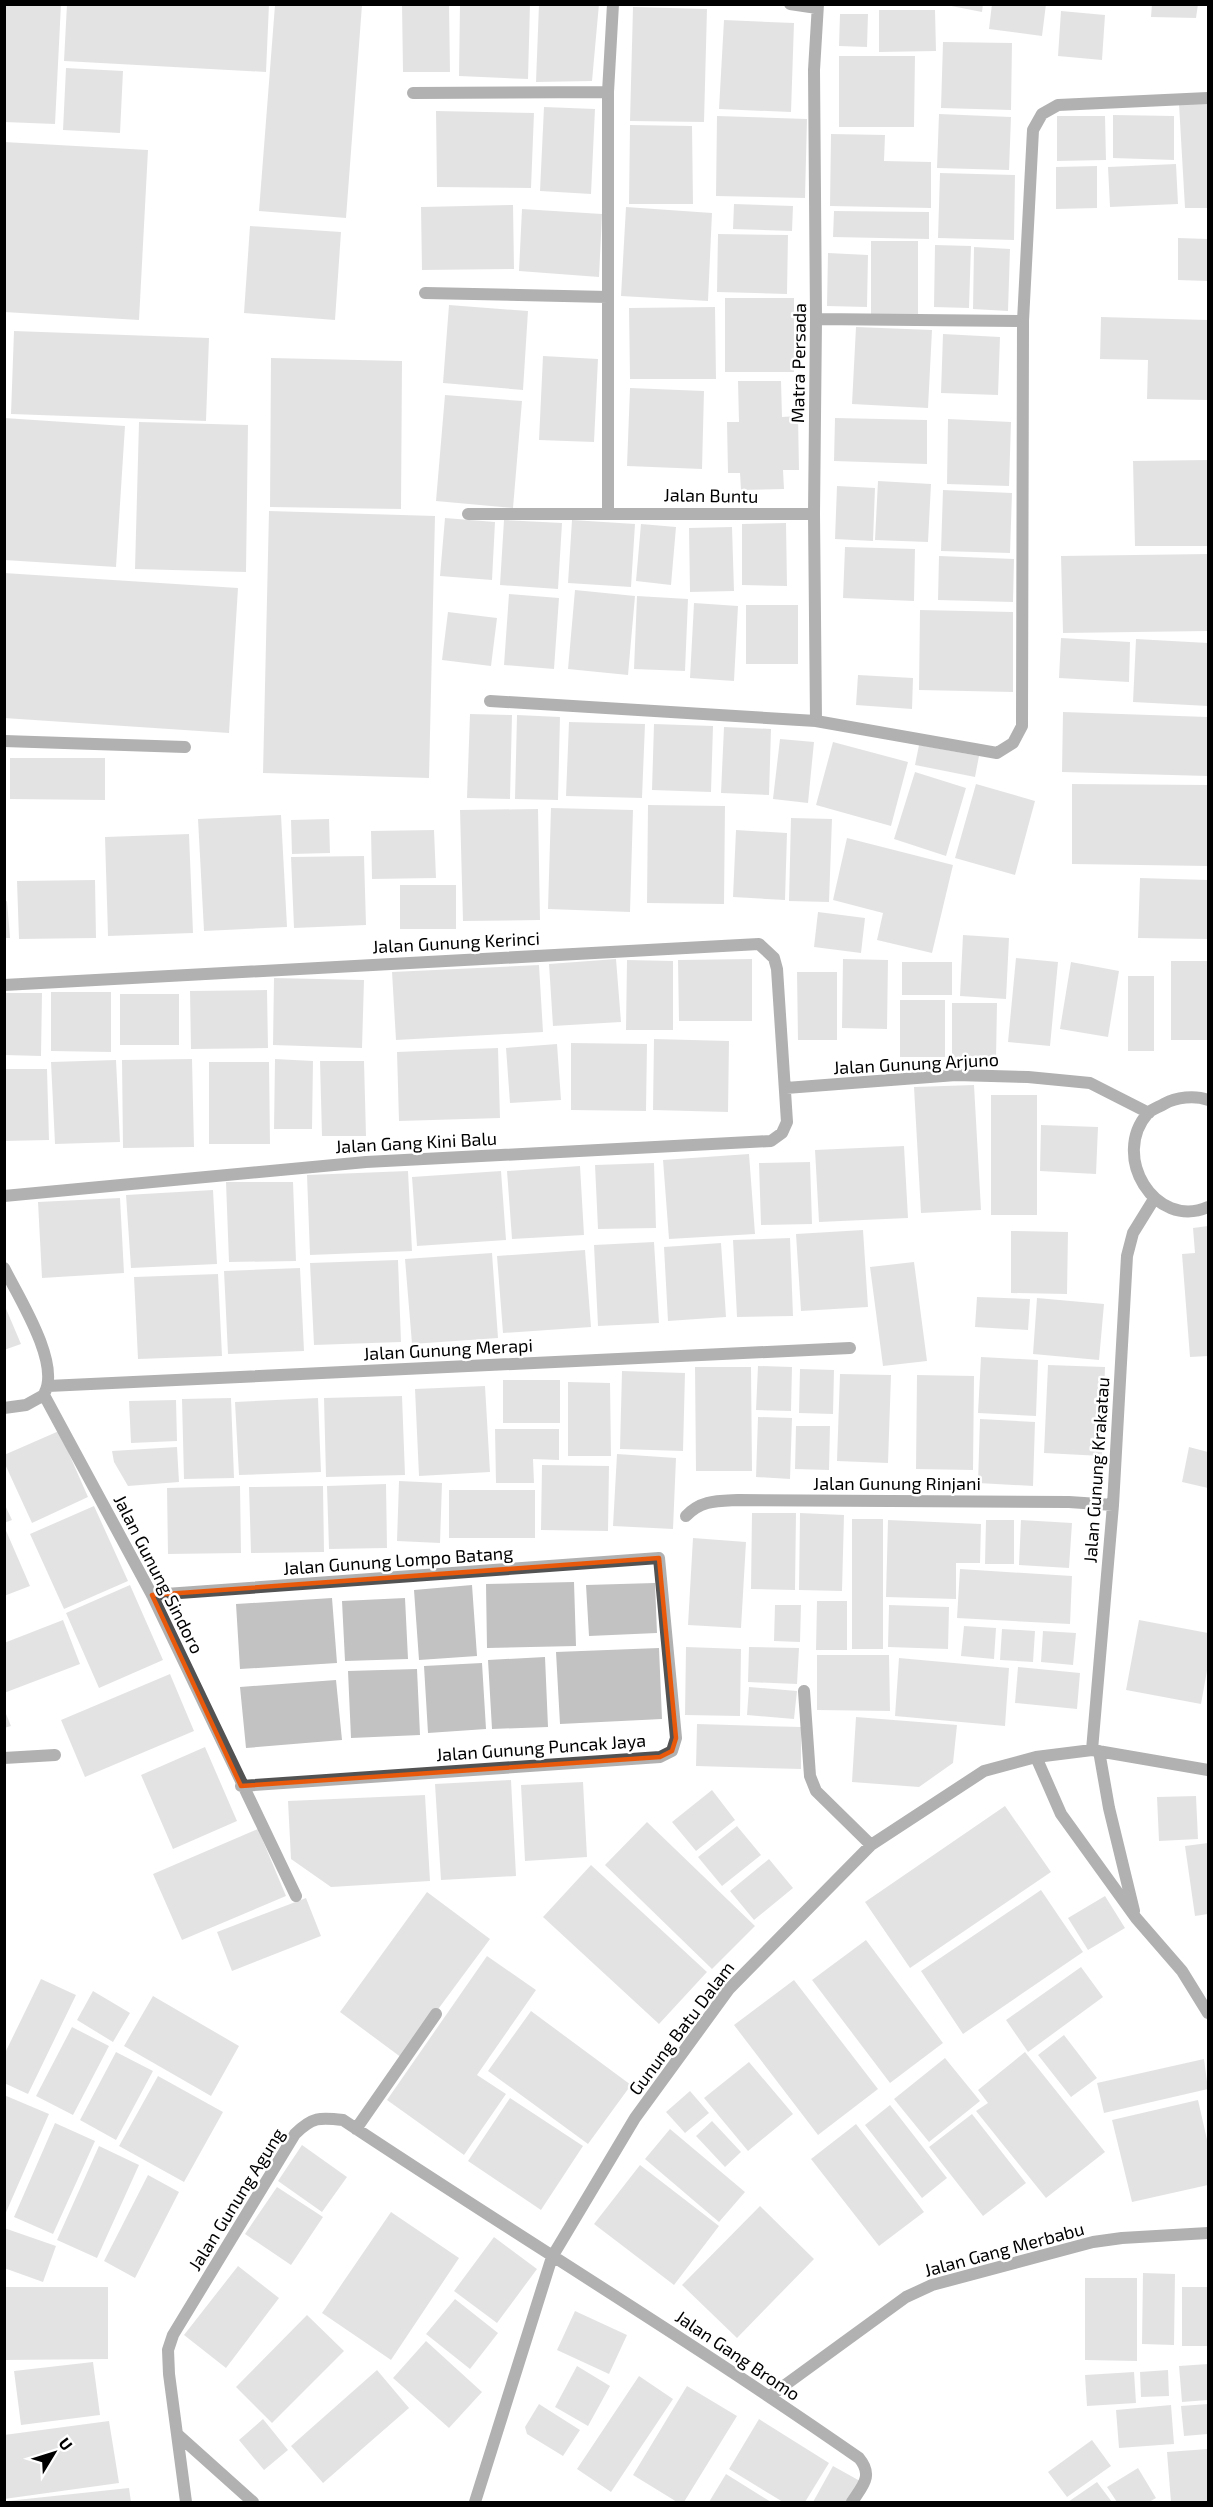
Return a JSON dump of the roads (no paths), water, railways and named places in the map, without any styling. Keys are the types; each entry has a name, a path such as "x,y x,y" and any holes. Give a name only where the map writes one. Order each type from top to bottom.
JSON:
{"street":[{"path":"608,512 608,92 613,4"},
{"path":"790,4 818,6"},
{"name":"Matra Persada","path":"816,721 814,70 818,6"},
{"path":"413,93 608,92"},
{"path":"490,701 816,721 998,753 1013,743 1022,726 1023,321 1033,129 1042,114 1058,105 1209,98"},
{"path":"425,292 608,297"},
{"path":"816,319 1023,321"},
{"name":"Jalan Buntu","path":"468,513 814,514"},
{"path":"4,741 185,747"},
{"name":"Jalan Gunung Kerinci","path":"4,985 759,944 774,958 777,969 786,1088"},
{"name":"Jalan Gunung Arjuno","path":"786,1088 956,1075 1028,1077 1090,1083 1149,1113"},
{"name":"Jalan Gang Kini Balu","path":"4,1196 366,1162 771,1141 777,1138 785,1128 786,1088"},
{"path":"1209,1100 1175,1098 1149,1113 1134,1141 1136,1173 1154,1199 1176,1210 1200,1211 1209,1207"},
{"name":"Jalan Gunung Krakatau","path":"1136,1918 1096,1751 1127,1256 1133,1233 1154,1199"},
{"name":"Jalan Gunung Sindoro","path":"4,1268 42,1346 49,1374 46,1391 152,1595 241,1786 296,1896"},
{"name":"Jalan Gunung Merapi","path":"4,1408 26,1405 46,1391 850,1348"},
{"name":"Jalan Gunung Rinjani","path":"686,1516 693,1508 708,1502 738,1500 1068,1502 1113,1505"},
{"name":"Jalan Gunung Puncak Jaya","path":"241,1786 660,1756 672,1751 676,1738 659,1558 646,1560"},
{"name":"Jalan Gunung Lompo Batang","path":"152,1595 646,1560"},
{"path":"804,1691 810,1776 816,1791 871,1845"},
{"name":"Gunung Batu Dalam","path":"475,2502 552,2257 635,2118 729,1989 871,1845 984,1771 1036,1757 1096,1751 1209,1770"},
{"path":"4,1758 55,1755"},
{"path":"1036,1757 1061,1814 1136,1918 1182,1971 1209,2013"},
{"path":"356,2129 436,2014"},
{"name":"Jalan Gunung Agung","path":"186,2502 169,2374 168,2350 173,2335 296,2134 307,2122 322,2117 343,2120 552,2257"},
{"name":"Jalan Gang Merbabu","path":"770,2396 906,2297 932,2285 1092,2242 1209,2233"},
{"name":"Jalan Gang Bromo","path":"552,2257 607,2289 770,2396 858,2458 866,2467 867,2478 852,2502"},
{"path":"177,2434 253,2502"}]}
